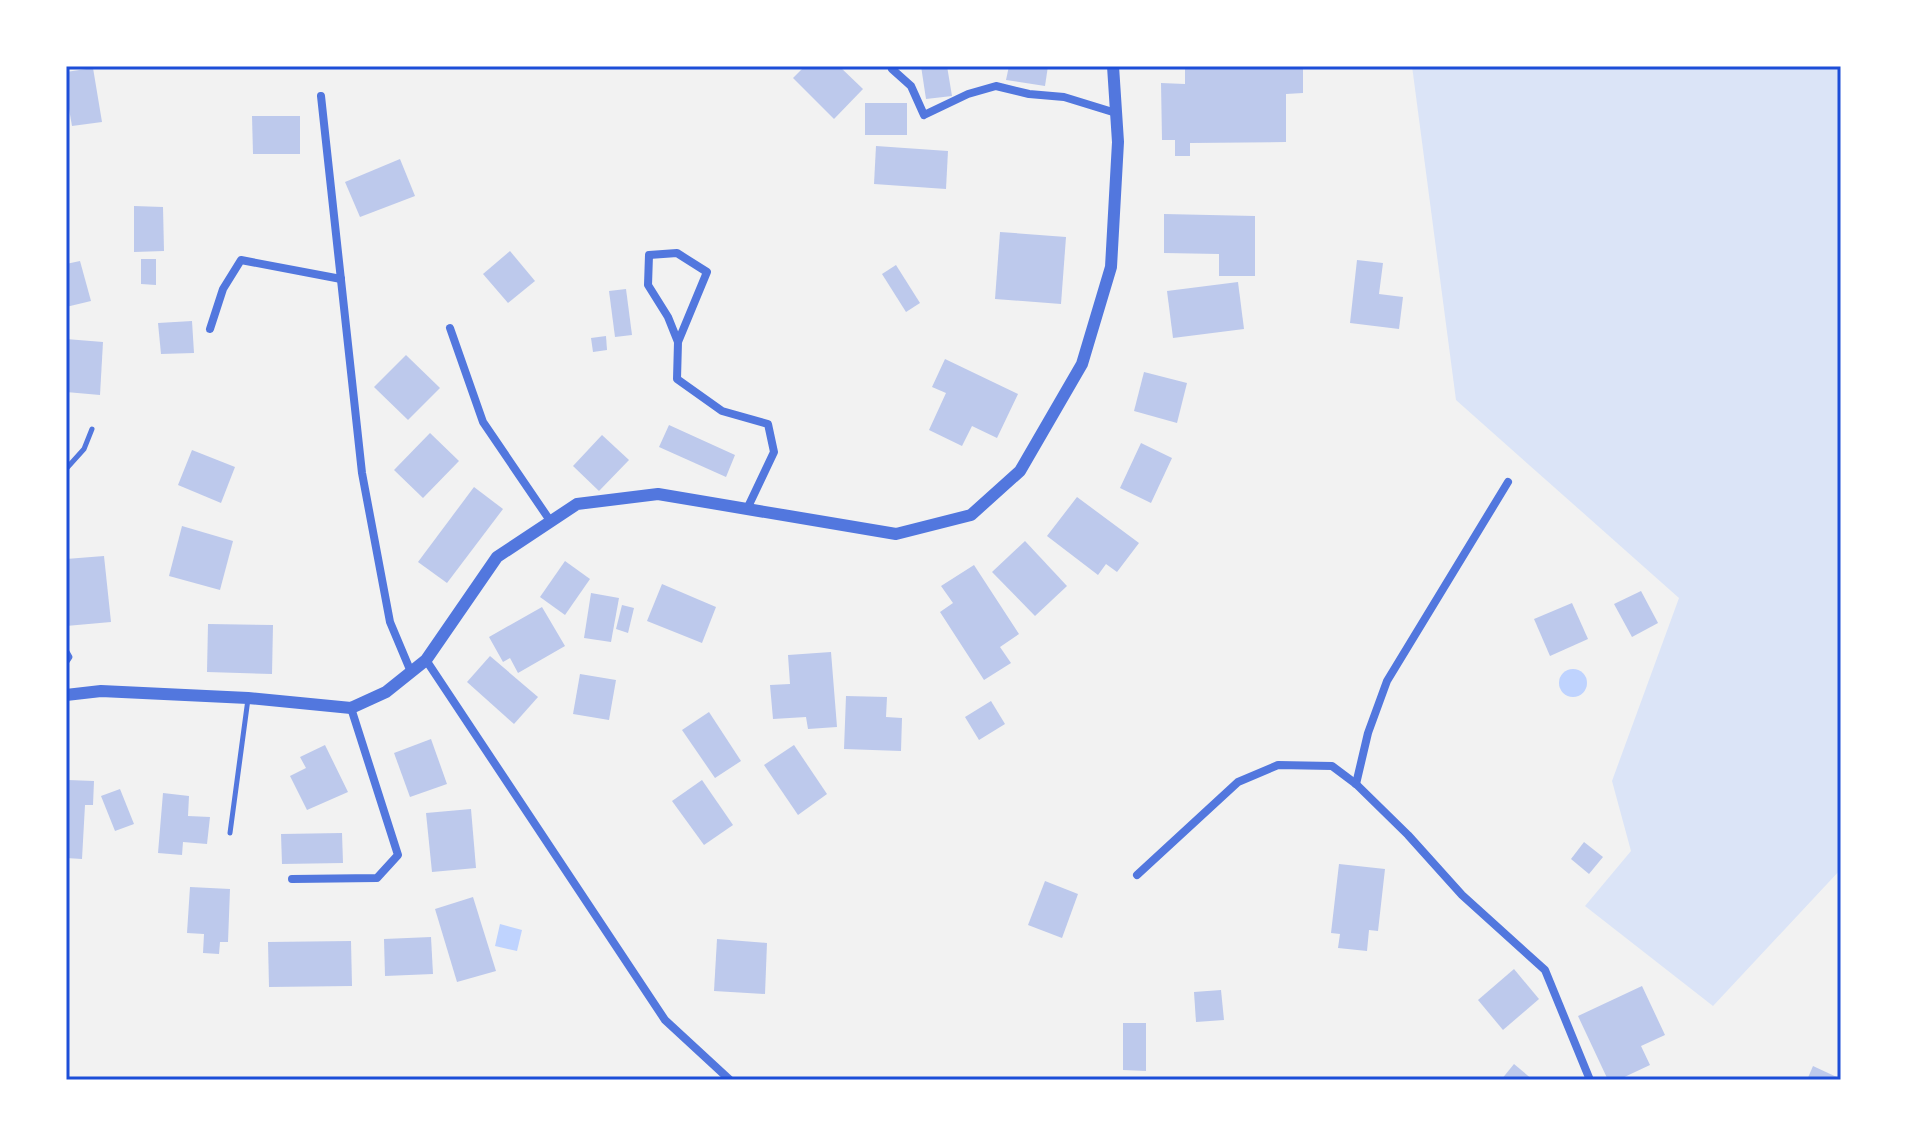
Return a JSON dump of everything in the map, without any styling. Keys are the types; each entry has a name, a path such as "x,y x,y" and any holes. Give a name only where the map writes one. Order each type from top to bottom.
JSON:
{"street":[{"path":"66,695 101,691 248,698 351,708 386,692 426,660 497,557 577,504 658,494 896,534 971,515 1020,471 1082,364 1111,267 1118,142 1113,66"},
{"path":"892,69 911,86 924,115 968,94 996,86 1029,94 1064,97 1116,113"},
{"path":"321,96 365,488 390,622 411,672"},
{"path":"678,342 668,317 648,285 649,255 677,253 707,272 678,342 677,379 722,411 768,424 774,452 747,509"},
{"path":"210,329 223,289 241,260 341,279"},
{"path":"450,328 483,422 551,522"},
{"path":"1356,784 1368,733 1387,681 1508,482"},
{"path":"426,660 665,1020 730,1080"},
{"path":"292,879 377,878 398,855 351,708"},
{"path":"1137,875 1238,782 1278,765 1332,766 1356,784 1462,895 1545,970 1590,1080"}],"lane":[{"path":"66,469 84,449 92,429"},
{"path":"66,650 70,657 66,663"},
{"path":"230,833 248,698"}],"shaded area":[{"path":"1412,66 1841,66 1841,869 1713,1006 1585,906 1631,851 1612,781 1679,598 1456,400"}],"water":[{"path":"1573,669 1583,673 1587,683 1583,693 1573,697 1563,693 1559,683 1563,673"},
{"path":"500,924 522,930 517,951 495,946"}],"building":[{"path":"805,66 839,66 863,89 834,119 793,78"},
{"path":"921,66 947,66 952,96 926,99"},
{"path":"1009,66 1048,66 1045,86 1006,80"},
{"path":"1185,66 1303,66 1303,93 1286,94 1286,142 1190,143 1190,156 1175,156 1175,140 1162,140 1161,83 1185,84"},
{"path":"93,68 102,122 72,126 66,72"},
{"path":"865,103 907,103 907,135 865,135"},
{"path":"252,116 300,116 300,154 253,154"},
{"path":"876,146 948,151 946,189 874,184"},
{"path":"400,159 415,196 360,217 345,182"},
{"path":"134,206 163,207 164,251 134,252"},
{"path":"1164,214 1255,216 1255,276 1219,276 1219,254 1164,253"},
{"path":"1000,232 1066,237 1061,304 995,299"},
{"path":"510,251 535,281 508,303 483,274"},
{"path":"141,259 156,259 156,285 141,284"},
{"path":"1357,260 1383,263 1379,294 1403,297 1399,329 1350,323"},
{"path":"80,261 91,301 66,307 66,264"},
{"path":"896,265 920,303 906,312 882,274"},
{"path":"1238,282 1244,329 1173,338 1167,291"},
{"path":"626,289 632,335 615,337 609,291"},
{"path":"192,321 194,353 161,354 158,323"},
{"path":"606,336 607,350 593,352 591,338"},
{"path":"66,339 103,342 100,395 66,392"},
{"path":"406,355 440,388 408,420 374,387"},
{"path":"945,359 1018,394 997,438 972,426 962,446 929,430 946,393 932,387"},
{"path":"1144,372 1187,383 1177,423 1134,411"},
{"path":"669,425 735,455 726,477 659,447"},
{"path":"430,433 459,461 423,498 394,470"},
{"path":"602,435 629,460 599,491 573,466"},
{"path":"1141,443 1172,458 1151,503 1120,488"},
{"path":"192,450 235,467 221,503 178,485"},
{"path":"474,487 503,509 447,583 418,562"},
{"path":"1077,497 1139,543 1117,572 1106,564 1098,575 1047,536"},
{"path":"182,526 233,541 220,590 169,576"},
{"path":"1025,541 1067,586 1035,616 992,572"},
{"path":"104,556 111,622 66,626 66,559"},
{"path":"565,561 590,579 565,615 540,597"},
{"path":"974,565 1019,634 1000,647 1011,663 984,680 940,612 953,603 941,586"},
{"path":"662,584 716,607 702,643 647,621"},
{"path":"1641,591 1658,623 1632,637 1614,604"},
{"path":"591,593 619,598 611,642 584,638"},
{"path":"1572,603 1588,639 1550,656 1534,619"},
{"path":"622,605 634,608 628,633 616,629"},
{"path":"542,607 565,646 518,673 510,658 503,662 489,637"},
{"path":"208,624 273,625 272,674 207,672"},
{"path":"831,652 837,727 808,729 806,717 773,719 770,685 790,684 788,655"},
{"path":"490,656 538,697 514,724 467,682"},
{"path":"580,674 616,680 609,720 573,714"},
{"path":"846,696 887,697 886,717 902,718 901,751 844,749"},
{"path":"991,701 1005,724 979,740 965,717"},
{"path":"709,712 741,761 715,778 682,730"},
{"path":"431,739 447,784 410,797 394,753"},
{"path":"325,745 348,792 307,810 290,776 306,768 300,757"},
{"path":"794,745 827,794 798,815 764,765"},
{"path":"68,780 94,781 93,805 85,805 82,859 66,858"},
{"path":"702,780 733,825 704,845 672,801"},
{"path":"120,789 134,824 115,831 101,796"},
{"path":"163,793 189,796 188,816 210,817 207,844 183,842 182,855 158,853"},
{"path":"471,809 476,868 432,872 426,813"},
{"path":"342,833 343,863 282,864 281,834"},
{"path":"1584,842 1603,857 1589,874 1571,859"},
{"path":"1339,864 1385,869 1378,931 1369,930 1367,951 1338,948 1340,934 1331,933"},
{"path":"1045,881 1078,894 1062,938 1028,925"},
{"path":"190,887 230,889 228,942 220,942 219,954 203,953 204,934 187,933"},
{"path":"473,897 496,971 457,982 435,909"},
{"path":"431,937 433,974 385,976 384,939"},
{"path":"717,939 767,943 765,994 714,991"},
{"path":"351,941 352,986 269,987 268,942"},
{"path":"1514,969 1539,999 1503,1030 1478,1000"},
{"path":"1642,986 1665,1035 1641,1046 1650,1065 1618,1080 1608,1080 1578,1016"},
{"path":"1221,990 1224,1020 1196,1022 1194,992"},
{"path":"1123,1023 1146,1023 1146,1071 1123,1070"},
{"path":"1514,1064 1533,1080 1501,1080"},
{"path":"1813,1066 1841,1079 1841,1080 1807,1080"}]}
